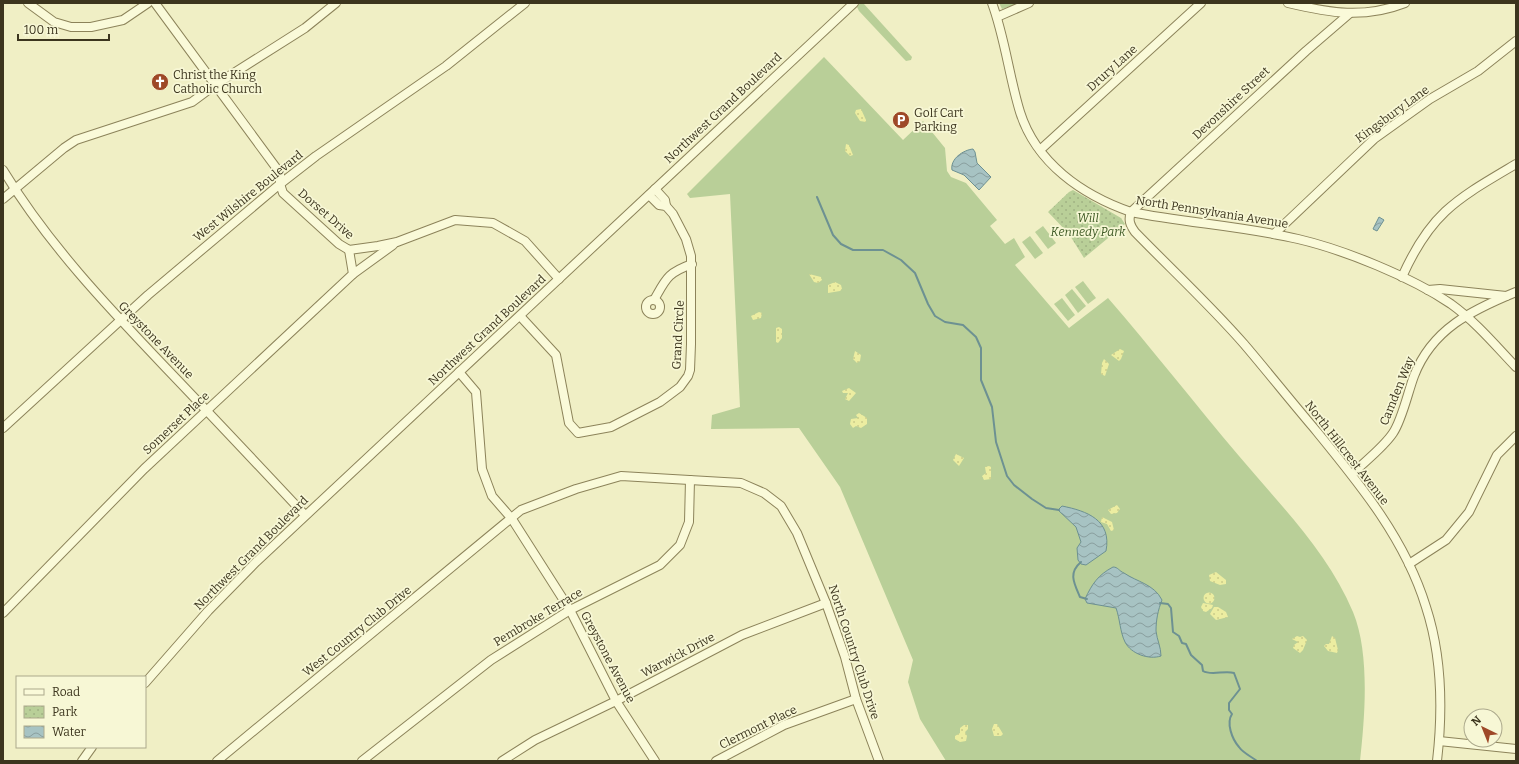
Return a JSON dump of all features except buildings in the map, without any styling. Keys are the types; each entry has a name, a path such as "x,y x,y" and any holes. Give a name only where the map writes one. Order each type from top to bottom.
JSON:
{"street":[{"path":"28,3 54,22 71,27 91,28 123,20 148,3"},
{"name":"Dorset Drive","path":"155,3 280,173 280,184 283,193 339,244 349,250 397,242 455,220 493,222 525,241 559,279"},
{"path":"3,199 64,148 76,140 192,102 215,85 306,28 336,3"},
{"name":"West Wilshire Boulevard","path":"3,428 121,320 280,184 316,156 446,66 525,3"},
{"name":"Northwest Grand Boulevard","path":"146,682 208,611 305,515 854,3"},
{"name":"North Pennsylvania Avenue","path":"992,3 997,17 1024,123 1040,150 1053,166 1082,189 1104,202 1130,212 1274,234 1323,246 1402,277 1427,290 1465,316 1516,367"},
{"path":"997,17 1029,3"},
{"name":"Drury Lane","path":"1040,150 1201,3"},
{"path":"1288,3 1349,14 1387,10 1405,3"},
{"name":"Devonshire Street","path":"1130,212 1306,51 1349,14"},
{"name":"Kingsbury Lane","path":"1274,234 1374,139 1430,99 1478,72 1516,40"},
{"path":"1402,277 1418,244 1441,214 1464,195 1516,164"},
{"name":"Greystone Avenue","path":"3,170 15,190 64,255 121,320 305,515"},
{"name":"Grand Circle","path":"520,316 556,355 569,423 578,433 610,427 660,402 680,387 688,376 690,370 691,256 686,239 673,214 666,206 665,200 652,192"},
{"name":"North Hillcrest Avenue","path":"1130,212 1129,217 1131,227 1243,343 1352,474 1381,515 1409,564 1426,606 1438,651 1440,691 1437,761"},
{"name":"Somerset Place","path":"3,613 139,474 353,274 397,242"},
{"path":"349,250 353,274"},
{"path":"654,300 663,282 680,268 692,264"},
{"name":"Camden Way","path":"1427,290 1440,289 1507,296"},
{"name":"Camden Way","path":"1352,474 1393,433 1418,367 1432,344 1449,327 1465,316 1516,292"},
{"name":"Greystone Avenue","path":"459,372 476,392 482,469 492,496 512,519 570,610 616,701 655,761"},
{"path":"1409,564 1446,540 1469,512 1497,454 1516,436"},
{"name":"North Country Club Drive","path":"512,519 521,510 576,489 621,476 741,483 764,493 781,506 797,533 826,603 845,657 856,699 879,761"},
{"name":"Pembroke Terrace","path":"362,761 491,660 570,610 660,565 680,545 688,522 690,480"},
{"name":"West Country Club Drive","path":"217,761 512,519"},
{"name":"Warwick Drive","path":"502,761 535,740 616,701 742,635 826,603"},
{"name":"Clermont Place","path":"716,761 784,725 856,699"},
{"path":"1439,741 1516,749"},
{"path":"82,761 91,748"}],"green space":[{"path":"860,3 864,4 912,57 911,60 906,61 859,11 857,7"},
{"path":"999,3 1020,3 1002,9"},
{"path":"824,57 903,140 923,121 945,148 947,171 951,177 966,183 997,220 990,226 1005,244 1014,238 1025,257 1015,265 1069,328 1108,298 1317,549 1343,590 1353,612 1362,646 1365,685 1360,761 946,761 920,719 908,682 913,660 840,487 799,428 711,429 712,415 740,407 730,194 690,198 687,194"},
{"name":"Will Kennedy Park","path":"1073,190 1121,218 1125,224 1084,258 1069,234 1048,212"},
{"path":"1043,226 1056,243 1048,249 1035,232"},
{"path":"1030,236 1043,253 1035,259 1022,242"},
{"path":"1083,281 1096,298 1088,304 1075,287"},
{"path":"1072,289 1086,306 1078,313 1065,295"},
{"path":"1062,298 1075,315 1068,321 1054,304"}],"sand":[{"path":"861,109 866,122 860,121 855,113 856,110"},
{"path":"846,144 849,145 853,155 850,156 845,151"},
{"path":"809,274 821,277 822,280 818,283 814,282"},
{"path":"835,282 841,285 842,289 840,291 828,293 828,285"},
{"path":"759,312 762,313 761,318 753,320 751,316"},
{"path":"779,327 782,329 782,338 778,343 776,342 776,328"},
{"path":"1120,349 1124,351 1119,361 1111,355"},
{"path":"855,351 861,355 860,361 857,363 853,359"},
{"path":"1104,359 1109,364 1105,376 1101,374"},
{"path":"849,388 856,393 849,401 845,399 848,393 843,393 842,391"},
{"path":"859,413 867,418 867,424 861,428 856,426 853,428 850,424 851,419 858,418 856,415"},
{"path":"956,454 964,458 959,466 953,460"},
{"path":"985,467 991,467 991,479 984,480 982,476 986,473"},
{"path":"1117,505 1120,509 1117,513 1111,514 1108,510"},
{"path":"1102,517 1112,522 1114,530 1111,531 1107,524 1101,522"},
{"path":"1216,572 1226,580 1226,584 1220,585 1210,581 1209,575"},
{"path":"1209,592 1213,594 1215,598 1213,602 1209,604 1205,602 1203,598 1205,594"},
{"path":"1203,603 1213,605 1212,608 1206,612 1203,611 1201,607"},
{"path":"1214,607 1218,607 1226,612 1228,617 1216,620 1210,614"},
{"path":"1297,636 1303,636 1307,640 1303,650 1300,653 1293,648 1298,642 1292,639"},
{"path":"1332,636 1335,638 1338,650 1337,653 1328,651 1324,646 1329,644"},
{"path":"994,724 997,724 1003,734 1001,736 994,736 992,729"},
{"path":"964,725 968,725 968,729 965,732 967,736 966,741 960,742 955,739 955,736 960,733 960,728"}],"water":[{"path":"973,149 977,163 991,177 979,190 964,175 952,170 953,162 961,153"},
{"path":"1379,217 1384,220 1377,231 1373,229"},
{"path":"1062,506 1088,514 1101,524 1105,532 1107,540 1106,551 1086,565 1081,564 1078,560 1077,548 1081,542 1076,527 1058,510"},
{"path":"1113,567 1155,590 1162,600 1156,623 1161,656 1151,657 1141,655 1131,650 1125,642 1122,634 1116,608 1087,603 1085,599 1093,584 1103,573"}],"waterway":[{"path":"817,197 833,235 841,244 853,250 883,250 901,260 915,273 928,304 935,316 945,322 963,325 976,337 981,348 981,380 992,407 996,442 1007,476 1014,485 1032,499 1046,508 1059,510"},
{"path":"1081,562 1077,566 1073,574 1073,578 1080,597 1087,599"},
{"path":"1160,603 1168,604 1171,608 1173,632 1179,636 1182,643 1186,644 1191,655 1202,665 1203,671 1210,673 1234,673 1240,689 1229,703 1229,710 1232,714 1230,718 1231,731 1236,744 1245,753 1257,761"}],"place":[{"name":"Christ the King Catholic Church","path":"160,82"},
{"name":"Golf Cart Parking","path":"901,120"}]}
